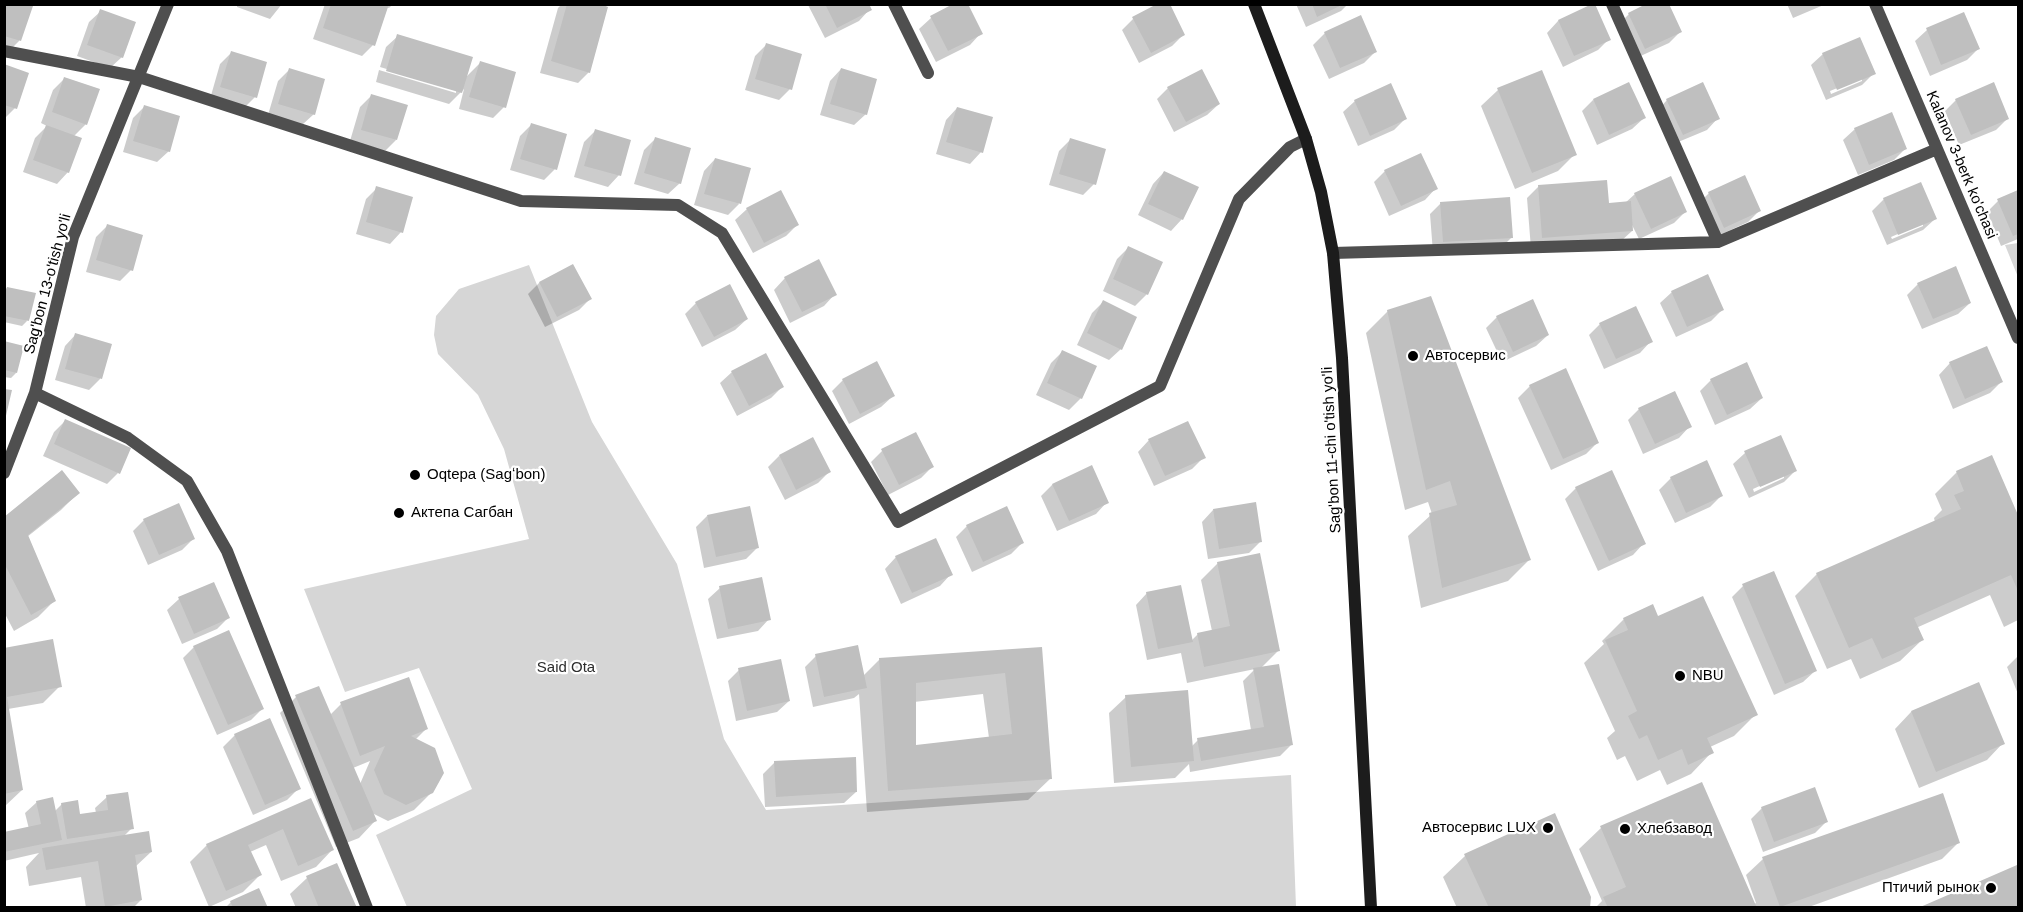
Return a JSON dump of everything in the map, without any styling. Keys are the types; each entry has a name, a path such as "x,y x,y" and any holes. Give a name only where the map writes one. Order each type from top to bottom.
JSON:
{"main road":[{"name":"Sag'bon 11-chi o'tish yo'li","path":"1254,4 1306,139 1321,192 1333,253 1342,358 1371,908"}],"street":[{"name":"Sag'bon 13-o'tish yo'li","path":"4,473 34,393 74,237 168,4"},
{"path":"894,4 928,73"},
{"path":"1612,4 1718,243"},
{"name":"Kalanov 3-berk ko'chasi","path":"1875,4 2019,338"},
{"path":"4,51 139,76 521,201 678,205 722,232 898,522 1161,386 1239,199 1290,147 1306,139"},
{"path":"1333,253 1718,243 1937,149"},
{"path":"34,393 128,438 187,481 227,551 367,908"}],"green space":[{"path":"2018,243 2018,277 2005,245"},
{"name":"Said Ota","path":"529,265 592,422 677,564 724,739 766,810 1291,775 1296,907 407,907 376,835 472,789 419,668 345,692 304,589 529,539 504,449 478,395 438,354 434,335 436,316 459,289"}],"building":[{"path":"4,4 33,6 21,41 4,36"},
{"path":"331,4 389,4 375,46 323,28"},
{"path":"567,4 601,4 608,7 590,73 551,61"},
{"path":"825,4 869,4 872,10 837,28"},
{"path":"953,4 968,4 983,34 948,51 930,16"},
{"path":"1157,4 1170,4 1185,35 1151,53 1132,17"},
{"path":"1312,4 1344,4 1317,17"},
{"path":"1595,4 1611,40 1574,56 1558,20"},
{"path":"1646,4 1669,4 1682,32 1645,49 1628,13"},
{"path":"100,9 136,22 123,58 87,45"},
{"path":"1964,12 1980,49 1941,65 1926,28"},
{"path":"1361,15 1377,52 1340,68 1324,32"},
{"path":"397,34 473,57 462,93 386,71"},
{"path":"1860,37 1876,74 1837,90 1822,53"},
{"path":"766,43 802,54 792,90 755,79"},
{"path":"231,51 267,62 257,98 220,87"},
{"path":"480,61 516,72 506,108 469,97"},
{"path":"4,64 29,73 17,109 4,105"},
{"path":"289,68 325,79 315,115 278,104"},
{"path":"841,68 877,79 867,115 830,104"},
{"path":"1202,69 1220,104 1186,122 1167,87"},
{"path":"1542,70 1577,155 1532,173 1497,88"},
{"path":"64,77 100,89 87,125 52,112"},
{"path":"1629,82 1646,118 1609,135 1593,99"},
{"path":"1703,82 1720,119 1683,135 1666,99"},
{"path":"1994,82 2009,119 1971,135 1955,99"},
{"path":"1391,83 1407,119 1370,136 1354,100"},
{"path":"371,94 408,105 397,140 361,130"},
{"path":"144,105 180,116 170,152 133,141"},
{"path":"957,107 993,117 983,153 946,142"},
{"path":"1892,112 1907,149 1869,165 1854,128"},
{"path":"531,123 567,134 557,170 520,159"},
{"path":"46,125 82,138 69,173 33,160"},
{"path":"595,129 631,140 621,176 584,166"},
{"path":"655,137 691,148 681,184 644,173"},
{"path":"1070,138 1106,149 1096,185 1059,174"},
{"path":"1421,153 1438,189 1401,206 1384,170"},
{"path":"715,158 751,168 741,204 704,194"},
{"path":"1164,171 1199,187 1183,220 1148,204"},
{"path":"1745,175 1761,211 1724,228 1708,192"},
{"path":"1671,176 1687,212 1651,229 1634,193"},
{"path":"1607,180 1609,203 1631,201 1633,231 1542,238 1538,185"},
{"path":"1921,182 1937,219 1898,235 1883,198"},
{"path":"376,186 413,197 403,233 366,222"},
{"path":"781,190 799,225 764,243 746,208"},
{"path":"2018,190 2018,234 2013,236 1997,199"},
{"path":"1510,197 1513,238 1443,242 1440,202"},
{"path":"107,224 143,235 133,271 96,260"},
{"path":"1128,246 1163,262 1148,295 1113,279"},
{"path":"819,259 837,295 802,312 784,277"},
{"path":"573,264 592,299 557,317 539,282"},
{"path":"1956,266 1971,303 1933,319 1917,283"},
{"path":"1708,274 1724,310 1687,327 1671,291"},
{"path":"730,284 748,319 714,337 695,302"},
{"path":"7,287 36,293 29,321 4,316 4,297"},
{"path":"1431,296 1531,560 1442,588 1429,513 1457,505 1450,481 1426,490 1387,310"},
{"path":"1533,299 1549,335 1513,352 1496,316"},
{"path":"1103,300 1137,317 1122,350 1087,333"},
{"path":"1636,306 1653,342 1616,359 1599,323"},
{"path":"75,333 112,344 102,379 65,369"},
{"path":"4,341 24,346 17,373 4,370"},
{"path":"1987,346 2003,382 1965,399 1949,362"},
{"path":"1062,350 1097,366 1082,399 1047,383"},
{"path":"766,353 784,387 749,406 731,371"},
{"path":"877,361 895,396 860,414 842,379"},
{"path":"1747,362 1763,398 1727,415 1710,379"},
{"path":"1566,368 1599,443 1563,459 1529,385"},
{"path":"4,389 12,390 5,420 4,420"},
{"path":"1675,391 1692,427 1655,444 1638,408"},
{"path":"65,419 131,448 120,474 54,444"},
{"path":"1188,421 1206,458 1165,476 1148,439"},
{"path":"916,432 934,467 899,485 881,449"},
{"path":"1781,435 1797,471 1760,487 1744,451"},
{"path":"813,437 831,472 796,490 779,455"},
{"path":"1992,455 2018,515 2018,591 2011,575 1914,618 1924,640 1882,659 1872,638 1849,648 1816,573 1961,509 1954,495 1964,491 1956,471"},
{"path":"1707,460 1723,496 1686,513 1670,477"},
{"path":"1092,465 1109,503 1069,521 1052,484"},
{"path":"62,470 80,493 28,535 56,601 31,615 4,563 4,517"},
{"path":"1612,470 1646,544 1609,561 1575,487"},
{"path":"1256,502 1262,542 1219,549 1213,509"},
{"path":"179,503 195,539 159,555 143,519"},
{"path":"750,506 759,548 716,557 707,515"},
{"path":"1007,506 1024,543 983,562 966,525"},
{"path":"936,538 953,575 912,593 895,556"},
{"path":"1260,553 1280,651 1204,667 1197,633 1230,626 1217,562"},
{"path":"1774,571 1817,671 1785,684 1742,584"},
{"path":"762,577 771,620 728,629 719,586"},
{"path":"214,582 230,618 194,634 178,597"},
{"path":"1181,585 1193,642 1158,649 1146,592"},
{"name":"NBU","path":"1703,596 1758,715 1707,738 1714,753 1688,765 1682,749 1658,760 1647,735 1639,739 1628,716 1637,711 1605,640 1628,630 1623,618 1653,604 1658,616"},
{"path":"229,630 264,709 228,725 193,646"},
{"path":"53,639 62,687 7,697 23,790 4,794 4,648"},
{"path":"858,645 867,688 824,697 815,654"},
{"path":"1042,647 1052,779 888,791 879,658","holes":["1005,673 1012,734 916,745 916,683"]},
{"path":"781,659 790,701 747,711 738,668"},
{"path":"1279,664 1293,745 1201,761 1197,738 1264,727 1253,668"},
{"path":"409,677 428,729 411,736 435,748 444,773 433,793 406,805 384,794 374,770 385,746 360,756 340,702"},
{"path":"1979,682 2005,744 1936,772 1911,711"},
{"path":"319,686 377,821 353,831 295,695"},
{"path":"1188,690 1194,761 1131,767 1125,695"},
{"path":"270,718 301,789 265,805 234,734"},
{"path":"856,757 857,792 776,797 774,761"},
{"path":"1702,782 1757,908 1608,908 1603,897 1626,887 1600,826"},
{"path":"1815,787 1828,822 1774,842 1761,807"},
{"path":"128,792 134,829 67,839 61,803 78,800 80,814 108,810 106,795"},
{"path":"1943,793 1960,843 1780,907 1762,857"},
{"path":"53,797 62,840 4,852 4,832 41,824 36,801"},
{"path":"311,798 334,850 298,866 283,829 248,845 262,875 226,891 206,844"},
{"path":"1555,813 1591,897 1590,908 1489,908 1464,854"},
{"path":"149,831 152,852 135,855 142,900 105,907 98,861 46,870 42,848"},
{"path":"337,863 357,908 319,908 306,876"},
{"name":"Птичий рынок","path":"2017,865 2018,908 1918,908"},
{"path":"259,888 268,908 233,908 230,901"}],"place":[{"name":"Автосервис","path":"1413,356"},
{"name":"Oqtepa (Sagʻbon)","path":"415,475"},
{"name":"Актепа Сагбан","path":"399,513"},
{"name":"NBU","path":"1680,676"},
{"name":"Автосервис LUX","path":"1548,828"},
{"name":"Хлебзавод","path":"1625,829"},
{"name":"Птичий рынок","path":"1991,888"}]}
